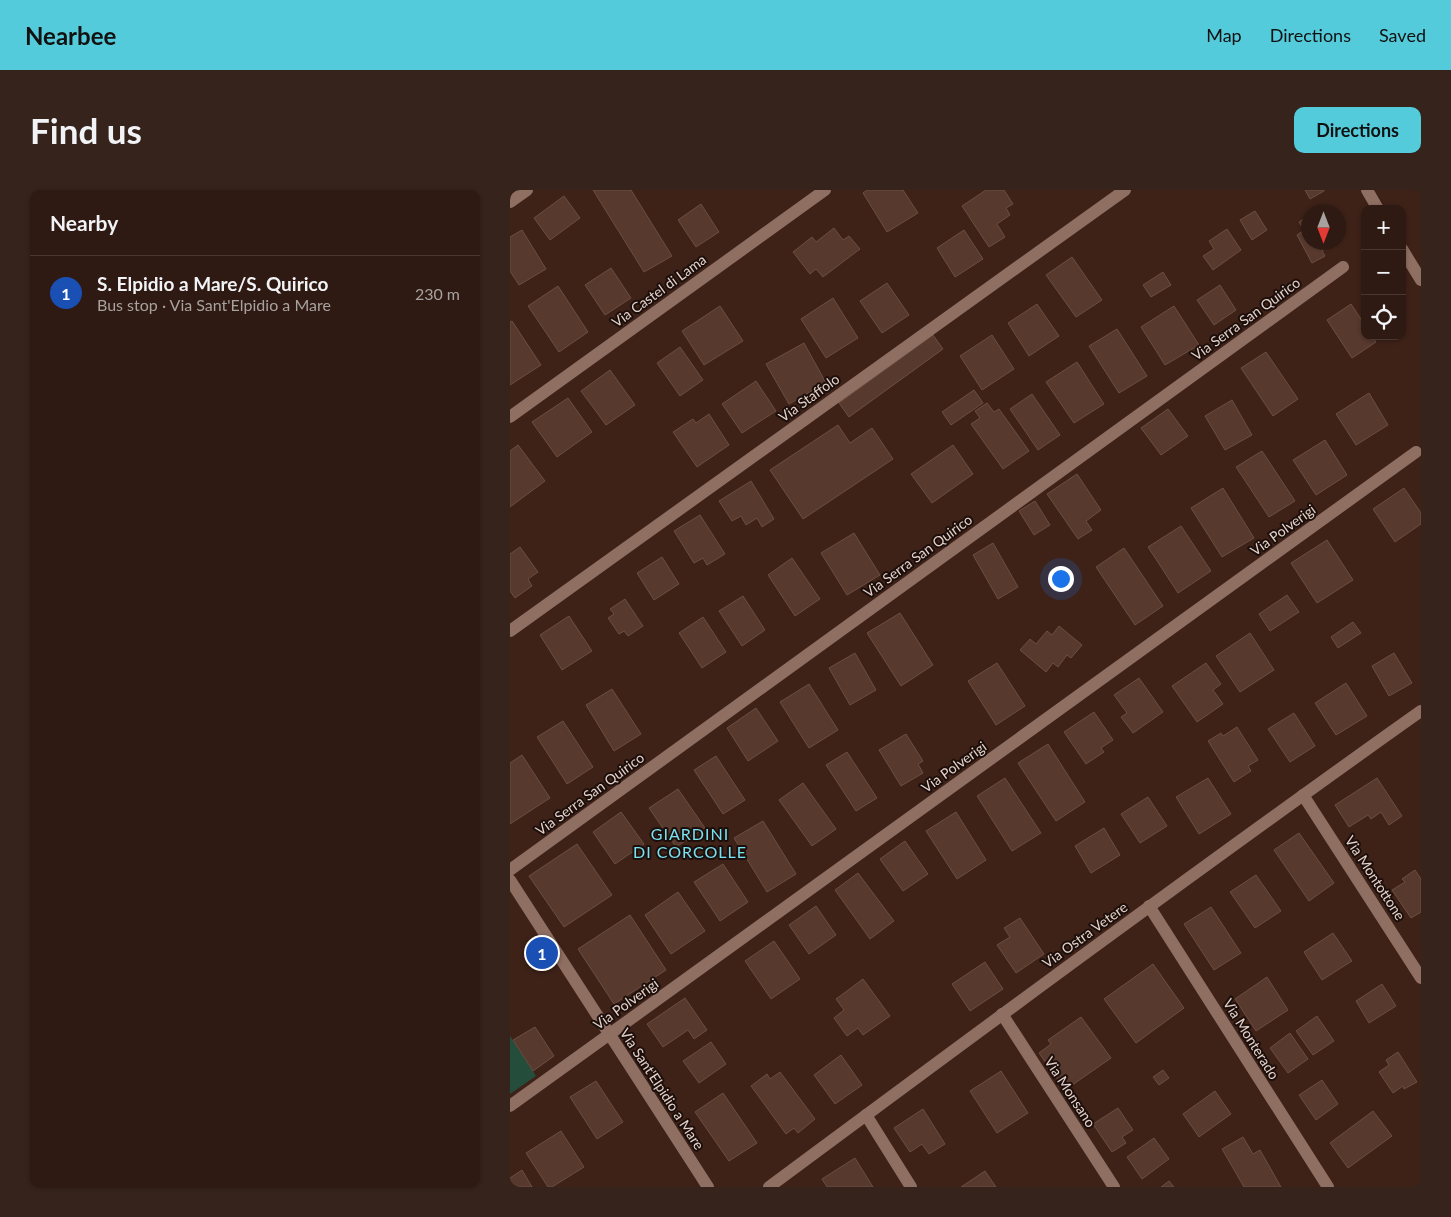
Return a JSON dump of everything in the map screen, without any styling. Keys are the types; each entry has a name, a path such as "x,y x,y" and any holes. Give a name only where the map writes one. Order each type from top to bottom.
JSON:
{"street":[{"path":"510,202 527,190"},
{"name":"Via Castel di Lama","path":"510,417 825,190"},
{"name":"Via Staffolo","path":"510,631 1125,190"},
{"path":"1367,190 1376,205"},
{"path":"1403,250 1421,280"},
{"name":"Via Serra San Quirico","path":"510,870 1343,267"},
{"name":"Via Polverigi","path":"510,1106 1416,452"},
{"name":"Via Ostra Vetere","path":"769,1187 1149,906 1421,711"},
{"name":"Via Montottone","path":"1303,795 1421,978"},
{"name":"Via Sant'Elpidio a Mare","path":"510,880 708,1187"},
{"name":"Via Monterado","path":"1149,906 1328,1187"},
{"name":"Via Monsano","path":"1002,1014 1114,1187"},
{"path":"866,1115 911,1187"}],"green space":[{"path":"510,1036 536,1076 510,1094"}],"building":[{"path":"593,190 631,190 672,256 644,272"},
{"path":"867,190 903,190 918,213 887,232 863,193"},
{"path":"986,190 1004,190 1013,204 1006,208 1010,215 997,224 1005,237 989,247 962,206"},
{"path":"1305,190 1324,190 1324,191 1310,199"},
{"path":"564,196 580,218 550,240 534,218"},
{"path":"701,204 719,232 696,247 678,220"},
{"path":"1255,211 1267,230 1252,240 1240,220"},
{"path":"834,228 843,240 849,236 860,249 823,277 816,269 810,274 793,252 812,237 816,242"},
{"path":"1227,229 1241,250 1213,270 1203,256 1214,249 1209,241"},
{"path":"522,230 546,269 519,285 510,271 510,237"},
{"path":"964,230 983,259 955,277 937,248"},
{"path":"1301,232 1301,242 1297,235"},
{"path":"1305,250 1324,250 1322,251 1325,256 1312,263"},
{"path":"1072,257 1102,300 1076,317 1046,275"},
{"path":"611,268 631,298 605,315 585,285"},
{"path":"1163,272 1171,285 1151,297 1143,285"},
{"path":"887,283 909,315 882,333 860,301"},
{"path":"1220,285 1236,310 1214,325 1197,300"},
{"path":"558,286 588,332 559,352 528,306"},
{"path":"833,298 858,338 826,358 801,319"},
{"path":"1037,304 1059,336 1029,356 1008,323"},
{"path":"1351,304 1361,319 1361,340 1375,340 1376,342 1352,358 1327,320"},
{"path":"720,306 743,341 704,365 682,331"},
{"path":"1174,306 1199,345 1165,365 1141,327"},
{"path":"512,321 541,365 510,385 510,322"},
{"path":"1117,329 1147,376 1119,393 1089,346"},
{"path":"933,335 943,349 849,417 839,403"},
{"path":"992,335 1014,369 982,390 960,356"},
{"path":"804,343 826,383 789,404 766,364"},
{"path":"680,347 703,380 680,396 657,363"},
{"path":"1266,352 1298,399 1273,416 1241,368"},
{"path":"1077,362 1104,404 1074,423 1046,382"},
{"path":"610,370 635,405 606,425 581,391"},
{"path":"756,381 776,411 742,433 722,404"},
{"path":"974,390 983,403 951,425 942,412"},
{"path":"1369,393 1388,425 1356,445 1336,414"},
{"path":"1032,394 1060,435 1038,450 1010,409"},
{"path":"568,398 592,432 557,457 532,422"},
{"path":"1232,400 1252,435 1225,450 1205,416"},
{"path":"987,403 994,412 999,409 1029,451 1003,469 971,424 980,418 975,411"},
{"path":"1168,409 1188,436 1161,455 1141,428"},
{"path":"709,414 729,445 697,467 673,432 693,419 696,423"},
{"path":"838,425 850,443 872,428 893,459 803,519 770,470"},
{"path":"1325,440 1347,475 1316,495 1293,460"},
{"path":"518,445 545,481 510,507 510,451"},
{"path":"953,445 973,474 932,503 911,474"},
{"path":"1262,451 1295,501 1269,517 1236,467"},
{"path":"1077,474 1101,510 1086,521 1092,530 1078,539 1047,494"},
{"path":"751,481 774,519 762,527 757,518 746,525 741,516 732,521 719,501"},
{"path":"1223,488 1254,538 1222,557 1191,508"},
{"path":"1404,488 1421,513 1421,524 1395,542 1373,509"},
{"path":"1035,501 1050,525 1034,535 1019,511"},
{"path":"700,515 725,554 707,565 703,558 694,563 674,531"},
{"path":"1181,526 1211,571 1178,593 1148,547"},
{"path":"854,533 880,575 847,595 821,553"},
{"path":"1327,540 1353,580 1317,603 1291,563"},
{"path":"993,543 1018,587 998,599 973,555"},
{"path":"520,547 538,572 528,579 532,586 515,598 510,591 510,554"},
{"path":"1124,548 1163,606 1135,625 1096,567"},
{"path":"662,557 679,584 654,600 637,573"},
{"path":"792,558 820,599 795,616 768,575"},
{"path":"1287,595 1299,612 1270,631 1259,614"},
{"path":"743,596 765,630 742,646 719,611"},
{"path":"625,599 643,626 628,636 624,631 619,634 608,618 614,614 610,609"},
{"path":"900,613 933,665 901,686 867,633"},
{"path":"569,616 592,651 562,670 540,635"},
{"path":"703,617 726,652 702,668 679,633"},
{"path":"1353,622 1361,633 1338,648 1331,637"},
{"path":"1059,626 1082,645 1071,658 1067,655 1058,667 1053,663 1046,672 1020,650 1030,639 1036,644 1047,631 1052,635"},
{"path":"1250,633 1274,670 1240,692 1216,656"},
{"path":"855,653 876,690 850,705 829,668"},
{"path":"1394,653 1412,683 1389,696 1372,666"},
{"path":"997,663 1025,706 996,725 968,681"},
{"path":"1206,663 1221,684 1213,690 1223,704 1197,722 1172,686"},
{"path":"1139,678 1163,712 1133,733 1121,717 1127,713 1114,695"},
{"path":"1346,683 1367,716 1336,735 1315,703"},
{"path":"809,684 838,730 809,748 780,702"},
{"path":"612,689 641,734 614,751 586,705"},
{"path":"756,708 778,741 748,761 727,728"},
{"path":"1094,712 1113,740 1101,748 1104,752 1086,764 1064,732"},
{"path":"1294,713 1315,746 1290,762 1268,729"},
{"path":"563,721 593,767 567,784 537,737"},
{"path":"1237,727 1258,760 1248,766 1251,771 1234,782 1208,741 1221,733 1223,736"},
{"path":"906,734 923,761 918,764 923,773 901,786 879,750"},
{"path":"1048,744 1085,802 1056,821 1018,763"},
{"path":"847,752 877,798 856,811 826,765"},
{"path":"522,755 550,798 510,824 510,763"},
{"path":"716,756 745,800 723,814 694,770"},
{"path":"1005,778 1041,833 1012,851 977,796"},
{"path":"1208,778 1231,814 1199,834 1176,797"},
{"path":"1377,778 1402,816 1389,825 1381,812 1371,819 1368,815 1349,827 1335,805"},
{"path":"803,783 836,829 812,846 779,800"},
{"path":"678,789 705,828 676,847 649,808"},
{"path":"1148,797 1167,826 1140,843 1121,814"},
{"path":"621,812 644,844 615,864 593,832"},
{"path":"956,812 986,860 957,879 926,831"},
{"path":"763,821 796,874 767,892 734,838"},
{"path":"1104,828 1120,855 1091,873 1075,846"},
{"path":"1299,833 1334,883 1309,901 1274,850"},
{"path":"905,841 928,874 903,891 880,859"},
{"path":"577,844 612,895 564,927 529,876"},
{"path":"723,864 748,902 720,921 694,882"},
{"path":"1415,870 1421,879 1421,912 1411,918 1392,890 1405,882 1402,879"},
{"path":"858,873 894,921 870,939 835,890"},
{"path":"1256,875 1281,911 1255,928 1230,892"},
{"path":"678,892 705,931 671,954 645,915"},
{"path":"816,906 836,935 809,954 789,925"},
{"path":"1211,907 1241,953 1214,970 1184,924"},
{"path":"630,915 666,970 614,1004 578,949"},
{"path":"1020,918 1044,954 1016,973 997,945 1010,937 1004,928"},
{"path":"1333,933 1352,961 1322,980 1304,952"},
{"path":"774,941 800,979 771,999 745,961"},
{"path":"985,962 1003,989 970,1011 952,984"},
{"path":"1153,964 1184,1008 1136,1043 1104,999"},
{"path":"1267,977 1288,1010 1256,1031 1235,999"},
{"path":"863,979 890,1016 863,1035 858,1028 847,1036 834,1018 844,1010 836,999"},
{"path":"1382,984 1396,1006 1369,1023 1356,1001"},
{"path":"685,998 707,1030 694,1039 688,1030 663,1047 647,1024"},
{"path":"1317,1016 1334,1041 1313,1055 1296,1031"},
{"path":"1081,1017 1111,1058 1065,1090 1039,1053 1051,1044 1048,1040"},
{"path":"535,1027 554,1056 533,1071 513,1040"},
{"path":"1290,1033 1308,1059 1288,1073 1270,1048"},
{"path":"711,1042 726,1064 699,1083 683,1061"},
{"path":"1398,1052 1417,1082 1404,1089 1403,1086 1393,1093 1379,1072 1389,1065 1386,1060"},
{"path":"841,1055 862,1085 835,1104 814,1075"},
{"path":"1163,1070 1169,1078 1159,1085 1153,1077"},
{"path":"1001,1071 1028,1113 997,1133 970,1091"},
{"path":"780,1072 815,1119 798,1133 794,1128 786,1134 751,1086 767,1074 770,1079"},
{"path":"1322,1080 1338,1104 1316,1120 1299,1095"},
{"path":"596,1081 623,1122 597,1139 570,1097"},
{"path":"1215,1091 1231,1114 1199,1137 1183,1114"},
{"path":"723,1093 757,1143 729,1161 695,1112"},
{"path":"1118,1108 1133,1130 1122,1137 1126,1143 1112,1152 1093,1124"},
{"path":"923,1109 945,1144 929,1154 922,1144 910,1152 894,1128"},
{"path":"1373,1111 1392,1136 1348,1168 1330,1143"},
{"path":"561,1131 584,1167 552,1187 548,1187 526,1153"},
{"path":"1243,1137 1253,1154 1260,1150 1281,1187 1244,1187 1222,1149"},
{"path":"1154,1138 1169,1159 1142,1179 1127,1157"},
{"path":"855,1158 873,1187 827,1187 822,1179"},
{"path":"522,1170 532,1187 510,1187 510,1178"},
{"path":"985,1171 996,1187 961,1187"},
{"path":"1169,1181 1174,1187 1161,1187"}],"place":[{"name":"S. Elpidio a Mare/S. Quirico","path":"542,953"}],"district":[{"name":"GIARDINI DI CORCOLLE","path":"690,843"}]}
